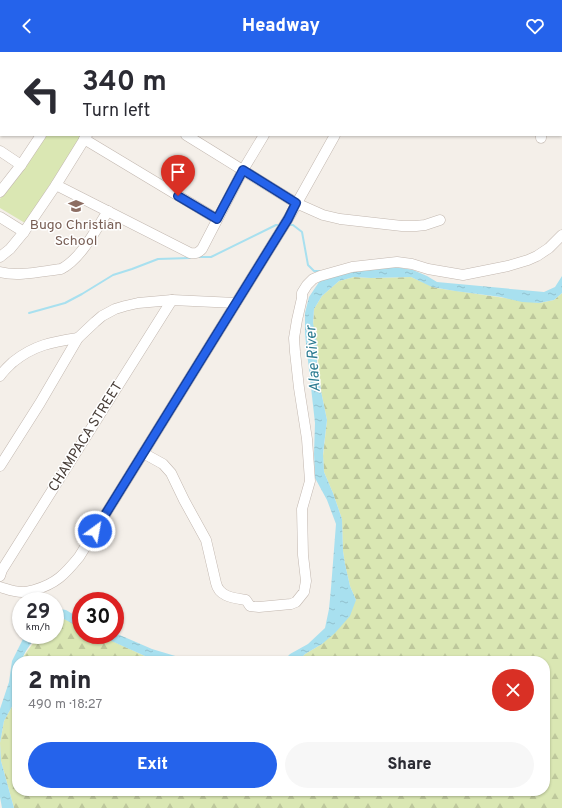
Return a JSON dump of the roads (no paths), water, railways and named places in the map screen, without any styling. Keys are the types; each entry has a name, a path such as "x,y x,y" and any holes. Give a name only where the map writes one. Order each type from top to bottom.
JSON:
{"street":[{"path":"0,192 21,165 40,136"},
{"path":"188,136 296,203 324,215 340,219 402,226 425,225 440,220"},
{"path":"56,185 190,252 195,253 202,249 243,170 263,136"},
{"path":"0,587 27,592 40,588 53,583 67,572 79,557 288,219 334,136"},
{"path":"0,257 10,249 24,232 56,185 85,137 217,219"},
{"path":"0,152 21,165"},
{"path":"0,272 23,273 61,269 67,266 82,250 108,211"},
{"path":"0,217 24,232"},
{"path":"143,453 163,464 171,473 206,540 217,588 220,592 234,598 246,600 250,606 260,607 291,604 296,602 304,592 306,581 303,554 302,509 310,481 307,439 299,388 294,338 302,293 307,285 313,279 320,276 352,267 397,262 463,276 528,260 549,248 562,236"},
{"path":"0,466 40,403 78,338 102,316 115,309 138,303 172,300 236,303"},
{"name":"CHAMPACA STREET","path":"0,576 2,570 172,300"},
{"path":"1,371 23,355 39,346 78,338"}],"water":[{"name":"Alae River","path":"396,267 413,270 437,282 544,292 555,287 562,276 562,293 554,300 539,303 522,302 501,297 432,287 411,277 354,277 339,281 322,296 314,309 313,323 317,343 317,364 327,420 323,454 324,472 342,519 345,564 350,586 356,600 350,616 335,633 322,644 303,656 288,656 308,644 325,628 329,609 336,524 327,500 315,478 315,423 305,334 305,313 309,297 319,282 334,272"},
{"path":"64,610 72,614 72,623 64,619"},
{"path":"124,637 152,649 175,656 145,656 118,644 124,644"},
{"path":"20,644 31,644 23,656 14,656"},
{"path":"12,661 12,706 4,721 0,743 0,709 9,682"},
{"path":"0,743 1,761 14,808 2,808 0,797"}],"waterway":[{"path":"196,257 211,257 276,225 280,225"},
{"path":"289,225 293,225 302,232 308,265 314,271 319,271"},
{"path":"29,313 65,303 113,275 158,259 190,258"}],"place":[{"name":"Bugo Christian School","path":"76,206"}]}
